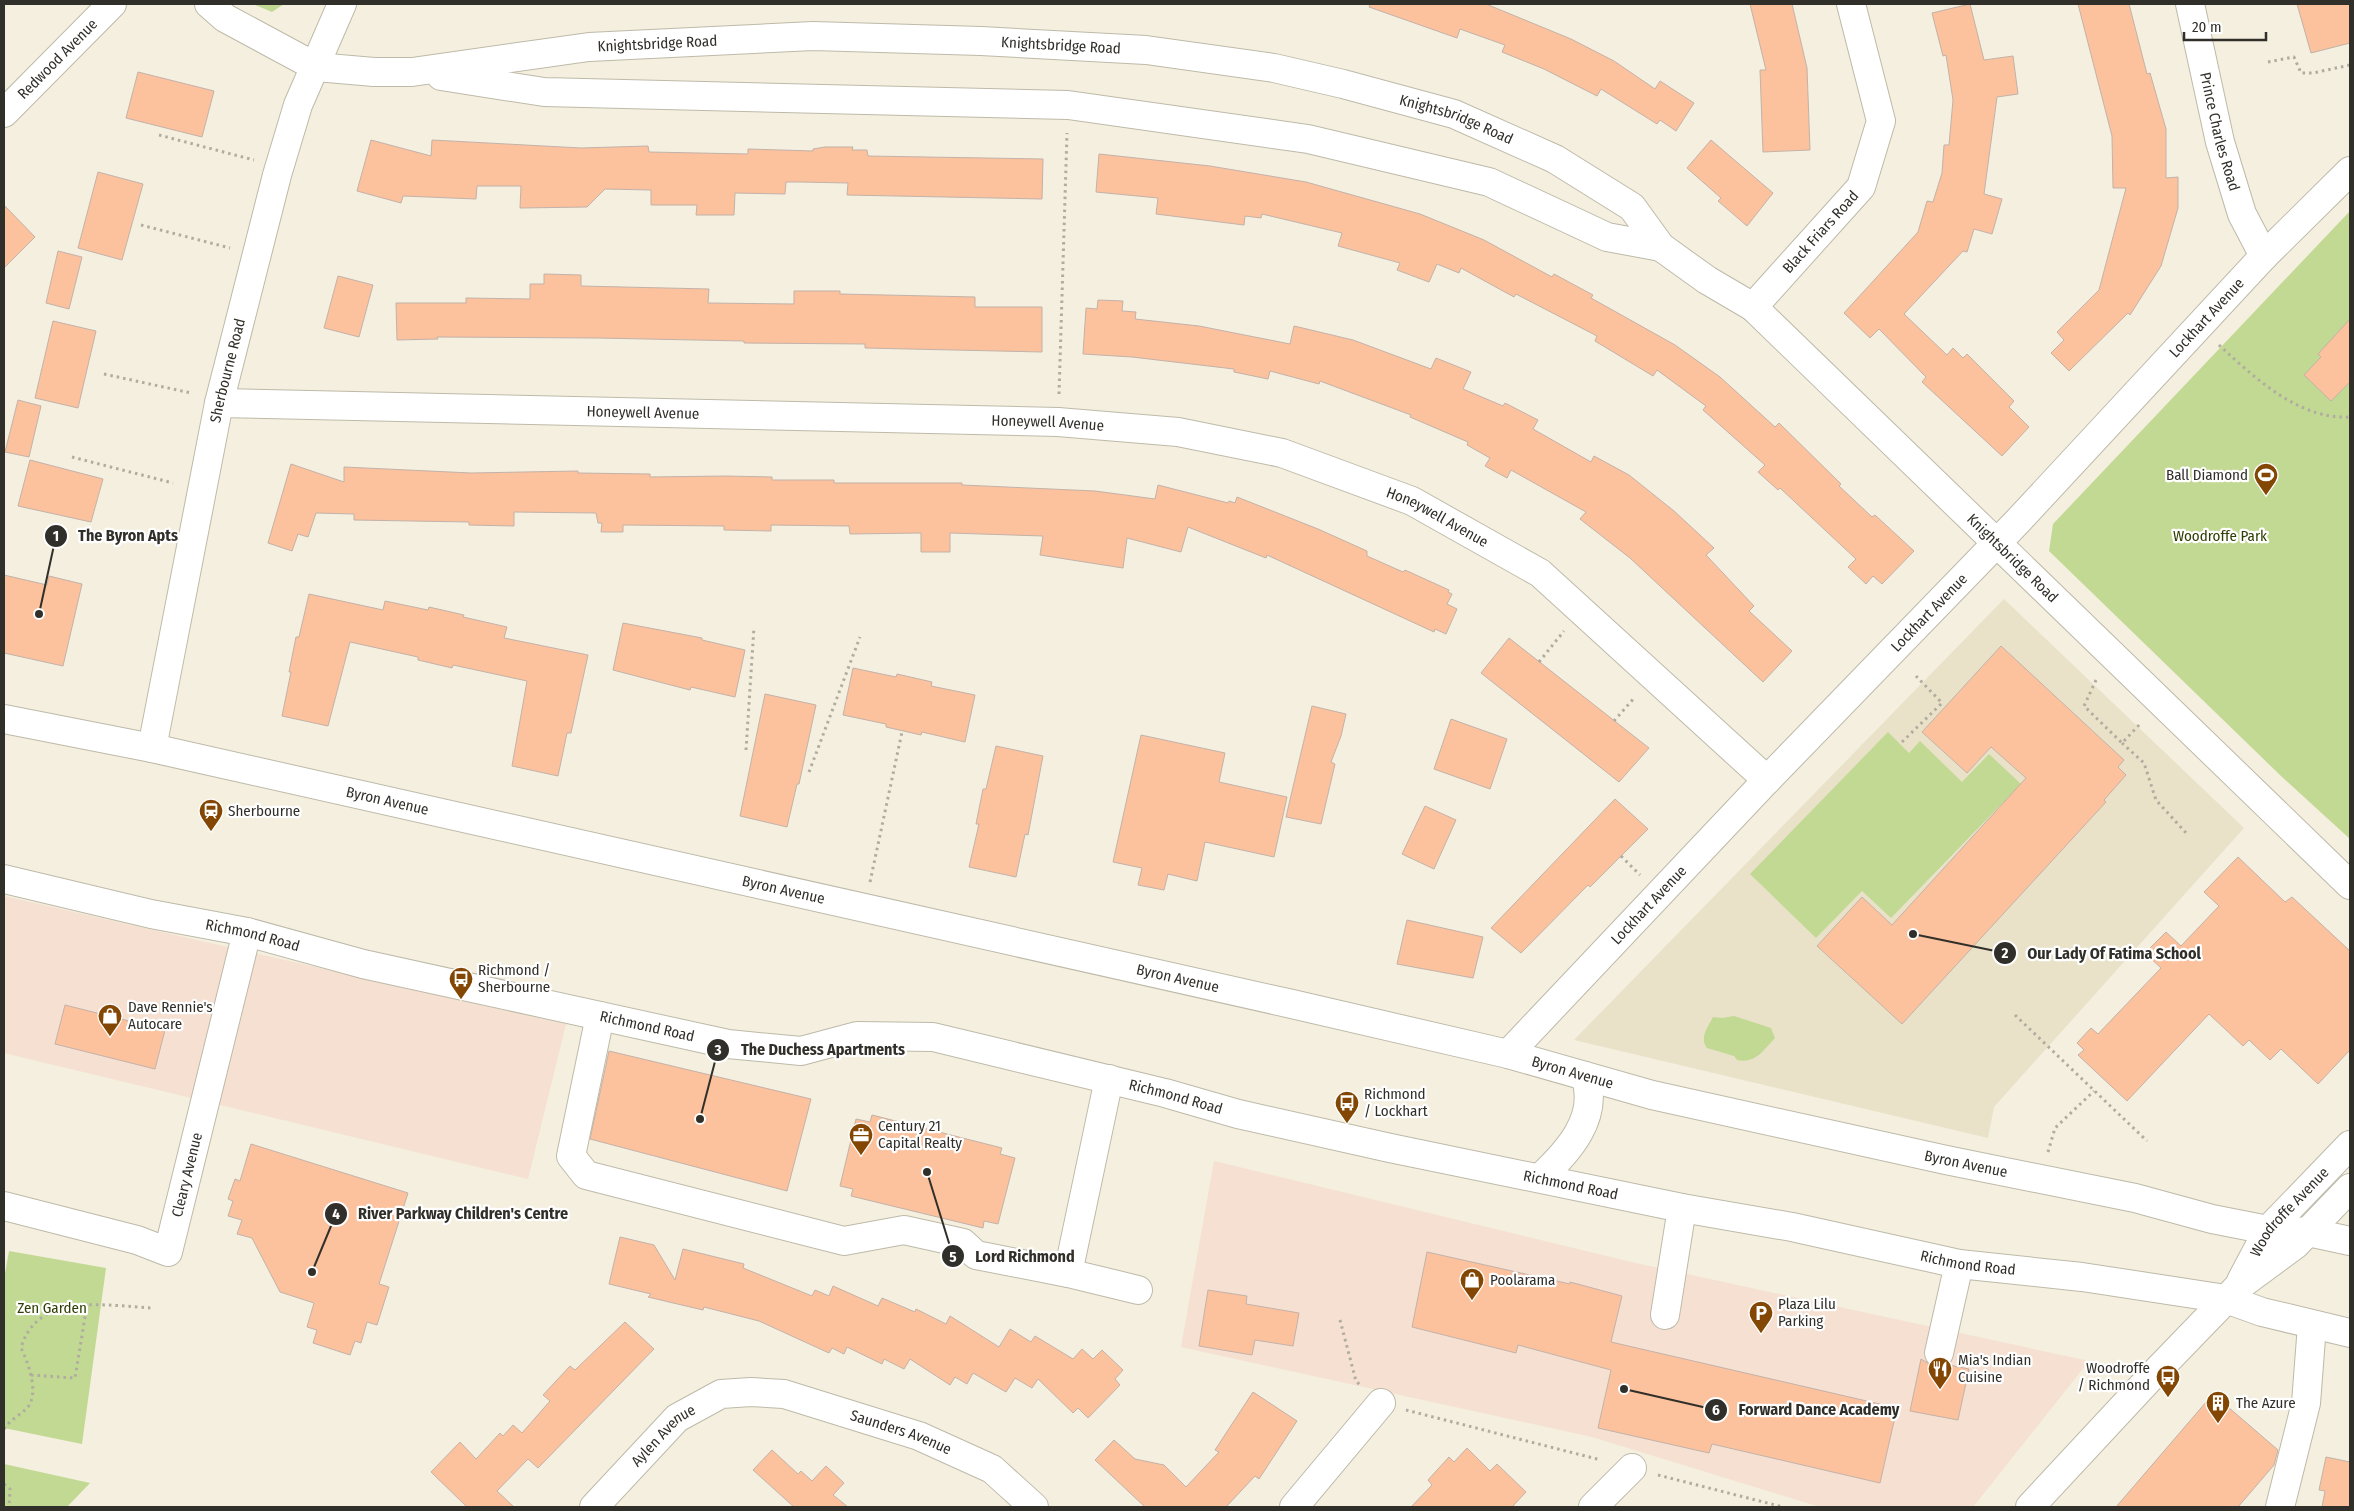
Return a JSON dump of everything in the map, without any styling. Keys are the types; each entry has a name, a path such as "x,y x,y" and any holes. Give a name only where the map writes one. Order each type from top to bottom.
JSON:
{"street":[{"name":"Redwood Avenue","path":"4,113 112,4"},
{"path":"209,4 225,18 316,66"},
{"name":"Sherbourne Road","path":"152,748 219,403 277,175 298,105 342,4"},
{"name":"Black Friars Road","path":"1753,307 1861,187 1881,121 1851,4"},
{"name":"Prince Charles Road","path":"2190,4 2220,142 2242,214 2264,256"},
{"name":"Knightsbridge Road","path":"316,66 374,72 412,72 589,47 813,36 981,41 1146,50 1274,68 1343,84 1454,114 1555,159 1632,207 1661,247 1707,280 1753,307 2350,885"},
{"name":"Knightsbridge Road","path":"412,72 544,92 1068,104 1308,139 1480,180 1607,237 1661,247"},
{"name":"Lockhart Avenue","path":"1508,1054 1767,780 1997,543 2264,256 2350,171"},
{"name":"Honeywell Avenue","path":"219,403 1058,422 1178,432 1282,453 1412,501 1540,573 1582,609 1767,780"},
{"name":"Byron Avenue","path":"4,719 152,748 865,907 1508,1054 1652,1095 2135,1198 2212,1219 2302,1239 2350,1241"},
{"name":"Richmond Road","path":"4,879 151,914 247,932 363,964 728,1044 801,1052 857,1036 933,1037 1109,1079 1272,1122 1682,1208 1792,1227 1959,1264 2232,1293 2262,1312 2350,1333"},
{"name":"Cleary Avenue","path":"4,1206 137,1240 168,1252 247,932"},
{"path":"600,1016 571,1156 586,1175 844,1241 904,1230 963,1243 976,1255 1068,1273 1138,1290"},
{"path":"1540,1178 1562,1158 1575,1141 1586,1117 1590,1088 1585,1076"},
{"path":"1068,1273 1109,1079"},
{"name":"Woodroffe Avenue","path":"2232,1293 2268,1230 2350,1145"},
{"name":"Woodroffe Avenue","path":"2030,1507 2232,1293 2302,1239 2350,1188"},
{"path":"1665,1315 1682,1208"},
{"path":"1938,1353 1959,1264"},
{"path":"2280,1507 2306,1402 2312,1325"},
{"name":"Aylen Avenue","path":"594,1507 677,1418 721,1394 751,1392"},
{"name":"Saunders Avenue","path":"751,1392 784,1394 919,1436 992,1469 1034,1507"},
{"path":"1294,1507 1381,1403"},
{"path":"1592,1507 1632,1468"}],"path":[{"path":"2268,62 2294,57 2301,73 2313,73 2350,65"},
{"path":"1058,422 1068,104"},
{"path":"159,135 255,160"},
{"path":"141,225 231,248"},
{"path":"2226,351 2288,402 2315,414 2350,417"},
{"path":"104,374 191,393"},
{"path":"72,457 173,483"},
{"path":"1539,662 1582,609"},
{"path":"746,750 754,627"},
{"path":"809,772 860,637"},
{"path":"1902,742 1942,703 1916,676"},
{"path":"2096,680 2084,706 2144,763 2156,800 2188,834"},
{"path":"2122,743 2141,724"},
{"path":"865,907 902,732"},
{"path":"2015,1015 2146,1141"},
{"path":"2040,1179 2055,1128 2094,1091"},
{"path":"31,1375 75,1378 86,1305"},
{"path":"4,1429 29,1406 33,1385 21,1348 25,1334 37,1320 64,1306 152,1308"},
{"path":"1340,1320 1356,1381 1381,1403 1783,1507"},
{"path":"4,1484 10,1489 9,1506 4,1507"}],"shaded area":[{"path":"2004,599 2244,828 1994,1107 1988,1138 1574,1040"},
{"path":"4,896 566,1024 528,1179 4,1053"},
{"path":"1214,1161 1631,1262 2089,1361 1973,1507 1820,1507 1592,1437 1181,1347"}],"green space":[{"path":"253,4 284,4 272,12"},
{"name":"Woodroffe Park","path":"2350,211 2350,839 2281,776 2049,551 2053,524"},
{"path":"1888,732 1909,753 1920,741 1962,782 1989,754 2021,784 1891,918 1862,891 1816,938 1750,874"},
{"path":"1734,1016 1771,1028 1775,1038 1754,1058 1743,1061 1737,1060 1734,1056 1707,1048 1704,1036 1713,1017"},
{"name":"Zen Garden","path":"9,1251 106,1268 82,1444 4,1428 4,1279"},
{"path":"4,1464 90,1483 67,1507 4,1507"}],"building":[{"path":"1370,4 1486,4 1571,39 1614,61 1655,89 1660,81 1694,103 1676,131 1660,120 1657,124 1601,89 1597,96 1544,69 1502,52 1505,45 1460,29 1457,38 1369,7"},
{"path":"1750,4 1792,4 1807,68 1810,150 1763,152 1760,70 1766,70"},
{"path":"1970,4 1984,60 2013,56 2018,94 1997,97 1984,194 2002,199 1992,234 1974,229 1967,252 1963,251 1904,314 1947,355 1953,348 1963,358 1967,354 2014,401 2009,407 2029,427 2002,456 1922,382 1926,377 1879,329 1870,338 1844,313 1918,232 1927,201 1933,202 1942,173 1944,145 1949,145 1953,100 1946,55 1943,56 1932,13"},
{"path":"2078,4 2129,4 2147,74 2150,73 2166,129 2166,178 2178,177 2178,208 2161,266 2130,315 2128,313 2069,371 2051,353 2064,340 2057,332 2099,290 2126,188 2113,188 2112,136"},
{"path":"2297,4 2350,4 2350,43 2311,53"},
{"path":"138,72 214,91 202,137 126,118"},
{"path":"371,140 431,156 432,140 581,148 648,146 649,152 748,154 748,149 813,151 813,149 825,147 853,147 852,150 867,150 868,156 1043,159 1042,199 847,195 848,183 786,182 785,194 735,193 734,215 696,215 697,205 651,205 651,190 605,189 587,207 520,208 521,186 477,186 476,199 403,196 401,203 357,191"},
{"path":"1711,140 1773,193 1747,226 1718,201 1721,198 1687,168"},
{"path":"1099,154 1210,166 1306,182 1420,214 1484,240 1552,277 1554,274 1593,295 1591,298 1675,345 1720,377 1775,427 1779,423 1841,484 1839,486 1872,517 1875,515 1914,551 1882,584 1873,576 1866,584 1848,567 1856,559 1780,488 1778,490 1758,472 1765,465 1703,410 1706,406 1657,370 1653,376 1595,341 1597,336 1516,294 1514,297 1461,268 1459,273 1437,264 1429,282 1397,270 1400,263 1338,246 1342,233 1262,214 1261,218 1245,216 1244,225 1156,214 1158,198 1096,192"},
{"path":"98,172 143,184 122,260 78,248"},
{"path":"4,205 35,237 4,268"},
{"path":"58,251 82,257 69,309 46,303"},
{"path":"544,274 581,275 581,286 709,289 708,303 794,304 794,291 840,291 840,294 975,297 975,307 1042,307 1042,352 865,348 865,344 744,343 744,341 598,338 437,337 438,339 397,340 396,303 466,303 466,298 530,299 530,284 544,284"},
{"path":"338,276 373,285 359,337 324,328"},
{"path":"1098,300 1123,301 1122,311 1136,312 1135,319 1199,326 1290,344 1294,326 1353,340 1431,369 1436,358 1471,372 1463,389 1503,406 1505,403 1538,420 1533,429 1591,462 1594,456 1629,475 1674,511 1714,548 1706,555 1754,606 1749,611 1792,651 1763,682 1630,558 1580,519 1586,512 1511,470 1507,478 1485,466 1490,458 1467,445 1468,442 1410,417 1411,415 1320,381 1319,384 1270,371 1268,379 1234,372 1234,369 1132,357 1083,354 1086,308 1097,309"},
{"path":"2350,319 2350,382 2331,401 2304,375 2321,357 2318,354"},
{"path":"53,321 96,331 78,408 35,398"},
{"path":"18,400 41,406 29,457 5,452"},
{"path":"30,460 103,479 91,522 18,506"},
{"path":"291,464 344,482 344,467 471,473 578,471 578,473 650,474 650,477 772,477 772,480 834,480 834,483 962,483 962,485 1095,491 1155,499 1158,485 1228,503 1229,501 1235,503 1237,497 1318,529 1367,551 1367,556 1403,572 1405,570 1449,590 1448,592 1452,594 1447,604 1457,609 1446,634 1435,629 1434,632 1267,555 1266,558 1188,527 1181,552 1127,538 1123,568 1040,555 1043,536 950,533 950,552 921,552 921,533 850,534 849,526 771,525 771,531 724,530 724,526 623,525 623,532 601,532 602,523 598,523 596,513 514,512 514,526 469,525 469,522 354,520 354,514 316,513 308,537 298,534 292,551 268,543"},
{"path":"4,575 47,585 49,576 82,584 63,666 4,653"},
{"path":"309,594 383,610 385,601 428,610 429,607 507,627 504,638 588,655 571,733 567,733 558,776 512,766 527,681 453,665 452,668 418,660 418,657 350,642 328,726 282,716 296,637 299,637"},
{"path":"623,623 702,638 702,640 745,650 735,697 691,687 690,690 613,670"},
{"path":"1509,638 1649,748 1619,782 1481,673"},
{"path":"2001,646 2124,760 2118,767 2126,775 2104,800 2106,802 1902,1024 1817,946 1862,897 1892,925 2026,778 1991,747 1967,773 1922,732"},
{"path":"853,668 896,677 897,674 932,682 931,686 975,695 965,742 922,732 921,735 886,727 886,724 843,715"},
{"path":"765,694 816,705 799,784 797,784 787,827 740,816"},
{"path":"1312,706 1346,714 1341,736 1331,762 1335,764 1321,824 1286,817"},
{"path":"1451,719 1507,739 1490,789 1434,769"},
{"path":"1141,735 1225,753 1219,782 1287,797 1274,857 1205,842 1197,881 1168,874 1164,890 1138,885 1142,868 1113,862"},
{"path":"996,746 1043,756 1028,835 1025,834 1016,877 969,867 979,824 976,824 983,789 986,789"},
{"path":"1615,799 1648,829 1590,887 1588,885 1521,953 1491,928"},
{"path":"1425,806 1456,820 1434,869 1402,854"},
{"path":"2238,857 2285,902 2292,897 2350,951 2350,1050 2318,1084 2281,1049 2270,1060 2249,1040 2243,1046 2209,1014 2127,1101 2078,1055 2084,1050 2077,1043 2091,1028 2098,1034 2161,968 2145,953 2166,932 2181,946 2219,906 2204,892"},
{"path":"1407,920 1483,937 1473,978 1397,964"},
{"name":"Dave Rennie's Autocare","path":"65,1005 165,1030 155,1069 55,1044"},
{"path":"609,1051 811,1099 787,1191 590,1139"},
{"path":"872,1115 1002,1148 1000,1154 1015,1158 998,1224 984,1221 983,1228 851,1196 853,1189 840,1186 856,1119 870,1122"},
{"path":"251,1144 408,1193 379,1284 389,1287 377,1325 367,1322 361,1343 355,1341 350,1355 313,1343 317,1330 307,1327 314,1303 280,1292 252,1238 237,1234 242,1220 228,1216 233,1201 228,1199 235,1179 240,1181"},
{"path":"620,1237 654,1245 675,1280 683,1249 744,1264 743,1268 812,1296 815,1290 829,1296 833,1286 878,1306 882,1298 915,1312 916,1309 946,1324 950,1316 999,1347 1010,1329 1031,1342 1035,1336 1073,1359 1082,1349 1093,1359 1102,1350 1123,1370 1115,1379 1120,1385 1088,1418 1078,1408 1073,1413 1038,1379 1032,1388 1015,1378 1006,1392 973,1373 967,1384 955,1377 950,1385 910,1359 904,1369 884,1359 882,1364 847,1347 844,1354 832,1348 829,1353 759,1321 704,1307 703,1310 648,1297 651,1294 609,1284"},
{"path":"1427,1252 1570,1284 1570,1282 1622,1296 1611,1342 1897,1408 1880,1483 1712,1444 1709,1453 1598,1428 1611,1370 1518,1345 1516,1353 1412,1327"},
{"path":"1208,1290 1247,1296 1246,1304 1299,1313 1293,1346 1255,1340 1252,1355 1199,1346"},
{"path":"625,1322 654,1349 538,1468 528,1459 497,1491 514,1507 467,1507 431,1472 460,1442 476,1459 500,1433 503,1436 513,1425 522,1433 550,1401 543,1395 570,1366 575,1370"},
{"name":"Mia's Indian Cuisine","path":"1921,1359 1936,1368 1949,1365 1969,1369 1958,1420 1910,1411"},
{"path":"1253,1392 1297,1421 1259,1479 1255,1476 1226,1507 1145,1507 1095,1460 1114,1440 1135,1459 1164,1465 1186,1487 1219,1452 1215,1450"},
{"name":"The Azure","path":"2213,1394 2278,1450 2274,1465 2238,1507 2116,1507"},
{"path":"1467,1448 1490,1471 1497,1464 1526,1492 1512,1507 1411,1507 1432,1485 1428,1480 1449,1457 1454,1462"},
{"path":"772,1450 798,1474 801,1471 812,1481 826,1466 844,1483 833,1495 848,1507 794,1507 753,1470"},
{"path":"2326,1457 2350,1462 2350,1507 2322,1507 2325,1491 2319,1490"}],"place":[{"name":"Ball Diamond","path":"2266,496"},
{"name":"The Byron Apts","path":"39,614"},
{"name":"Sherbourne","path":"211,832"},
{"name":"Our Lady Of Fatima School","path":"1913,934"},
{"name":"Richmond / Sherbourne","path":"461,1000"},
{"name":"Dave Rennie's Autocare","path":"110,1037"},
{"name":"The Duchess Apartments","path":"700,1119"},
{"name":"Richmond / Lockhart","path":"1347,1124"},
{"name":"Century 21 Capital Realty","path":"861,1156"},
{"name":"Lord Richmond","path":"927,1172"},
{"name":"River Parkway Children's Centre","path":"312,1272"},
{"name":"Poolarama","path":"1472,1301"},
{"name":"Plaza Lilu Parking","path":"1761,1334"},
{"name":"Forward Dance Academy","path":"1624,1389"},
{"name":"Mia's Indian Cuisine","path":"1940,1390"},
{"name":"Woodroffe / Richmond","path":"2168,1398"},
{"name":"The Azure","path":"2218,1424"}]}
